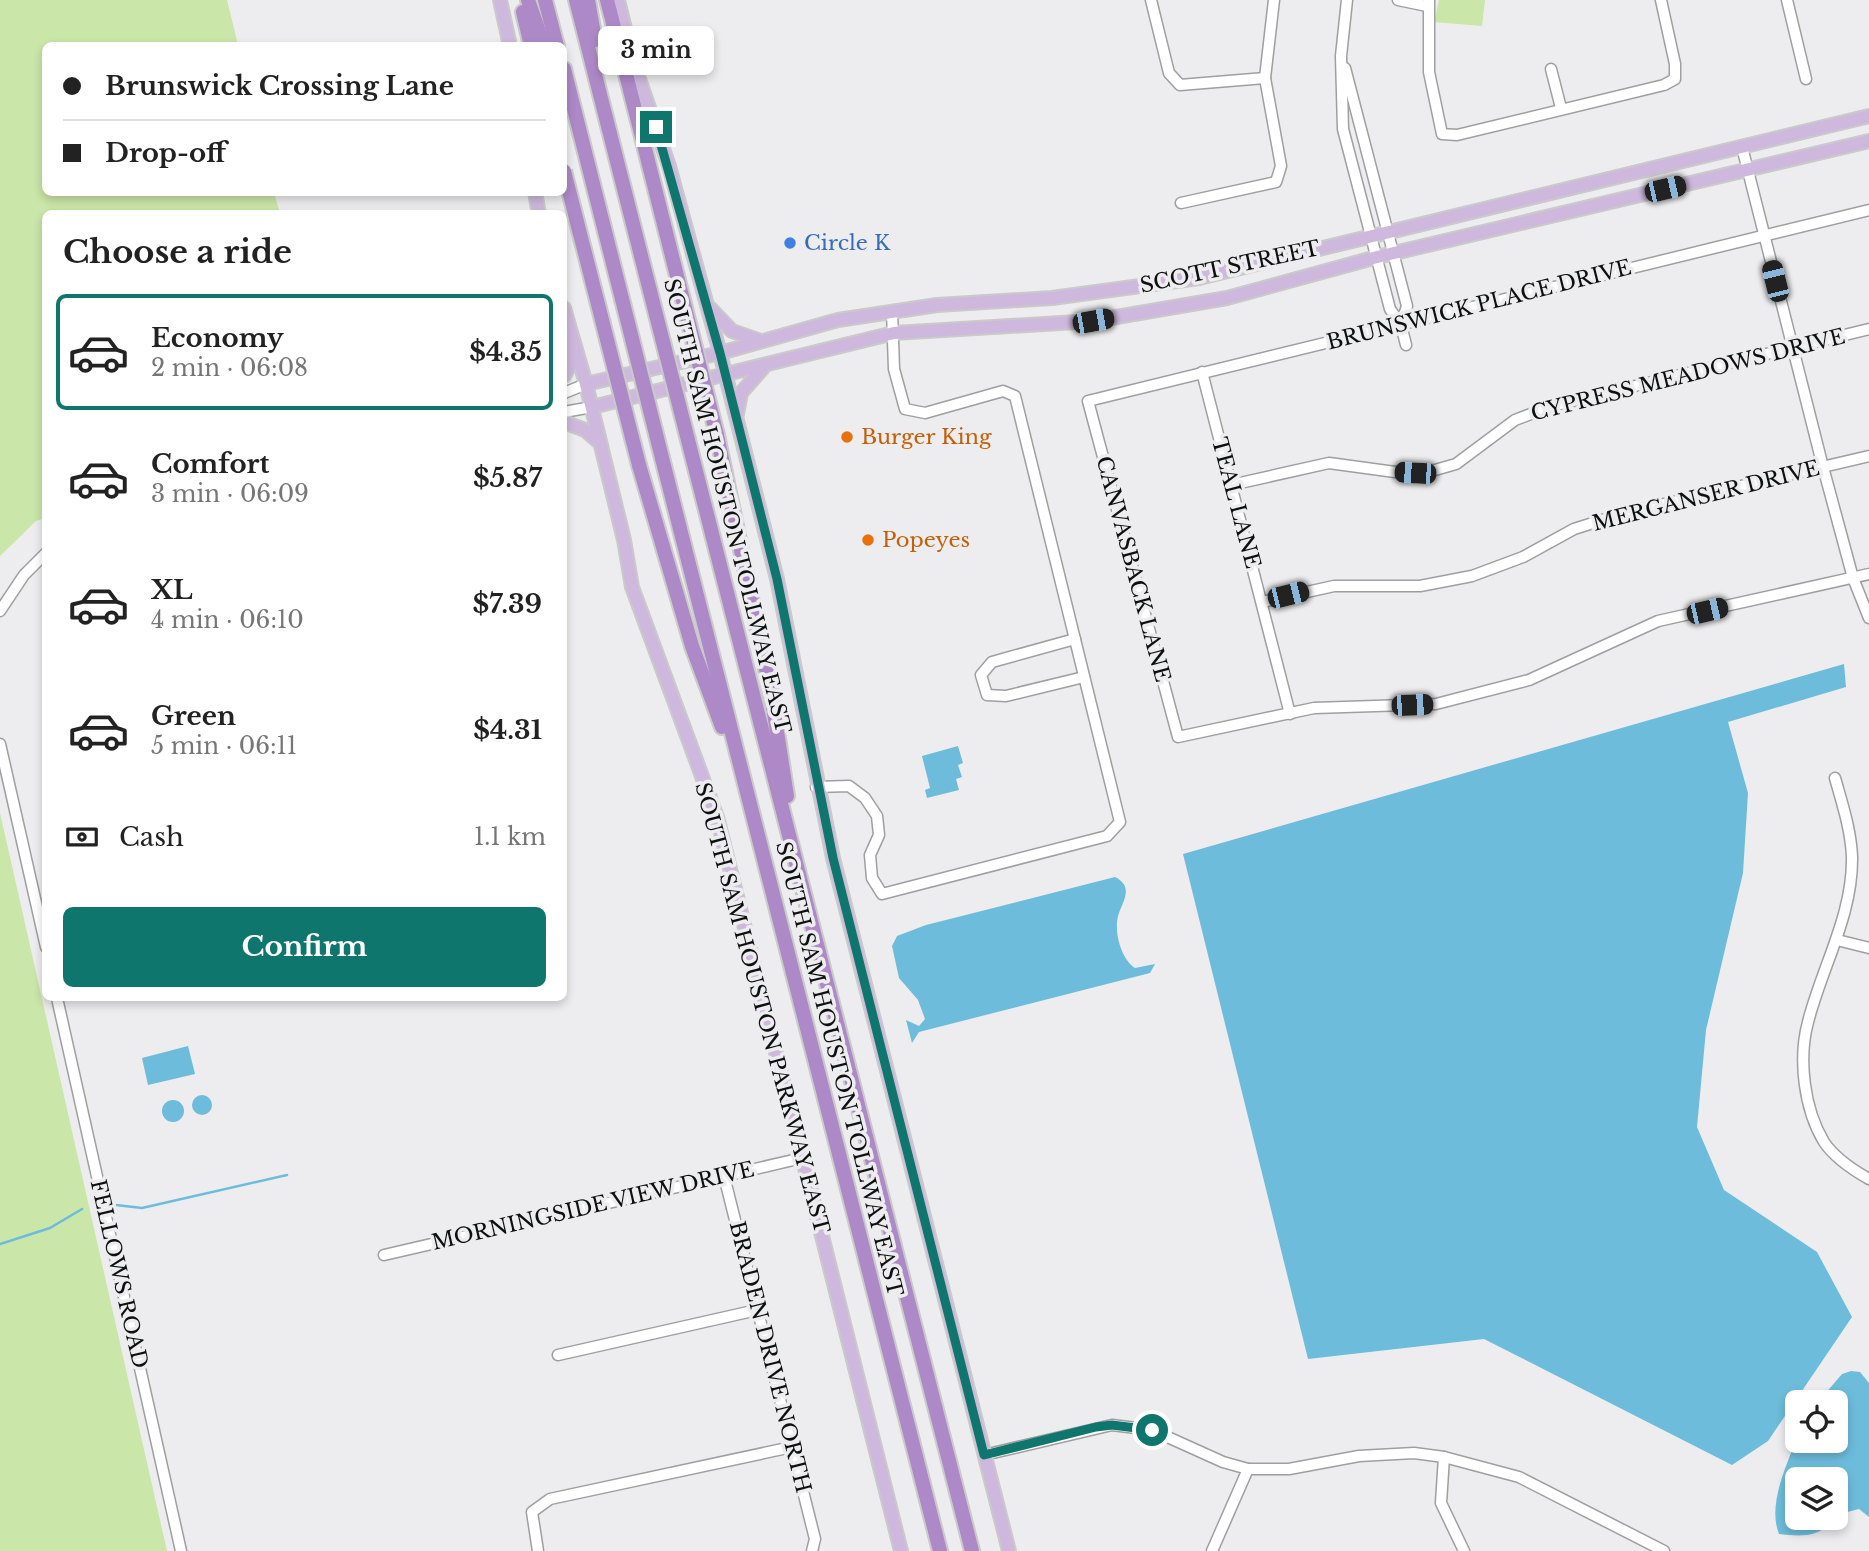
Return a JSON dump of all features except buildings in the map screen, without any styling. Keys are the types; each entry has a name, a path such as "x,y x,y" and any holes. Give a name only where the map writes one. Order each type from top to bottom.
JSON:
{"highway":[{"path":"520,0 530,42"},
{"path":"528,0 543,42"},
{"path":"545,0 556,42"},
{"name":"SOUTH SAM HOUSTON TOLLWAY EAST","path":"576,0 972,1551"},
{"path":"588,0 650,291"},
{"path":"607,0 717,435 771,693 804,897"},
{"name":"SOUTH SAM HOUSTON TOLLWAY EAST","path":"567,85 940,1551"},
{"path":"567,183 639,465 692,646 748,797"}],"main road":[{"path":"499,0 509,42"},
{"path":"618,0 633,61 669,166 726,376 777,579 816,787 1009,1551"},
{"name":"SCOTT STREET","path":"586,384 720,353 838,320 937,305 1052,298 1199,278 1869,116"},
{"name":"SCOTT STREET","path":"592,407 894,333 1093,321 1227,298 1377,257 1869,141"},
{"path":"1052,298 1053,322"},
{"path":"706,303 732,331 761,341"},
{"name":"SOUTH SAM HOUSTON PARKWAY EAST","path":"567,319 592,407 624,540 632,587 717,817 901,1551"},
{"path":"567,371 573,341"},
{"path":"736,418 741,393 767,364"},
{"path":"567,423 585,430 600,443"}],"street":[{"path":"1151,0 1169,73 1180,85 1265,78"},
{"path":"1181,203 1276,182 1281,166 1265,78 1274,0"},
{"path":"1347,0 1341,56 1343,129 1390,309 1401,325 1406,345"},
{"path":"1398,0 1428,3 1429,72 1442,134 1457,135 1664,85 1675,79 1675,64 1661,0"},
{"path":"1787,0 1805,79"},
{"path":"1341,56 1407,306 1401,325"},
{"path":"1550,69 1561,108"},
{"path":"1742,148 1823,467 1853,578 1869,618"},
{"name":"BRUNSWICK PLACE DRIVE","path":"1088,401 1869,210"},
{"path":"816,787 849,786 865,798 877,816 878,835 870,855 872,878 882,894 1107,836 1120,822 1014,396 1003,391 925,413 905,409 894,369 892,312"},
{"name":"CYPRESS MEADOWS DRIVE","path":"1231,485 1329,464 1395,472 1435,470 1456,464 1475,453 1515,420 1529,414 1869,329"},
{"name":"TEAL LANE","path":"1202,372 1290,714"},
{"path":"567,392 586,384"},
{"name":"CANVASBACK LANE","path":"1088,401 1178,737 1290,714"},
{"path":"567,411 592,407"},
{"name":"MERGANSER DRIVE","path":"1262,602 1334,586 1420,586 1472,576 1522,557 1574,529 1620,514 1869,456"},
{"path":"0,611 18,582 42,556"},
{"path":"1290,714 1314,708 1436,705 1529,680 1658,621 1869,574"},
{"path":"1074,639 992,662 981,674 987,695 1006,696 1084,677"},
{"path":"0,744 42,929"},
{"path":"1835,778 1852,857 1837,940 1807,1025 1804,1062 1808,1104 1825,1143 1851,1169 1869,1179"},
{"path":"1837,940 1869,948"},
{"name":"FELLOWS ROAD","path":"58,1001 181,1551"},
{"name":"MORNINGSIDE VIEW DRIVE","path":"384,1255 802,1157"},
{"name":"BRADEN DRIVE NORTH","path":"724,1176 815,1539 813,1551"},
{"path":"558,1355 758,1310"},
{"path":"984,1455 1112,1425 1152,1430 1207,1456 1248,1469 1289,1469 1359,1456 1414,1453 1444,1457 1519,1478 1646,1545 1664,1551"},
{"path":"538,1551 532,1512 550,1499 792,1447"},
{"path":"1444,1457 1441,1503 1464,1551"},
{"path":"1212,1551 1248,1469"}],"green space":[{"path":"0,0 227,0 237,42 42,42 42,196 275,196 279,210 42,210 42,519 36,521 0,556"},
{"path":"1439,0 1485,0 1482,26 1434,22"},
{"path":"0,813 167,1551 0,1551"}],"water":[{"path":"1844,664 1846,687 1728,722 1748,793 1743,873 1706,1030 1697,1127 1724,1190 1817,1252 1852,1317 1803,1390 1785,1390 1785,1416 1768,1441 1732,1465 1484,1339 1308,1359 1183,854"},
{"path":"958,746 963,763 958,765 962,777 956,779 959,790 927,798 925,790 930,788 922,756"},
{"path":"1115,877 1126,890 1117,922 1120,945 1135,968 1155,964 1150,973 919,1032 912,1043 906,1020 919,1026 925,1019 918,1000 899,978 892,946 897,936 926,925"},
{"path":"188,1046 195,1074 148,1085 142,1058"},
{"path":"202,1095 209,1098 212,1105 209,1112 202,1115 195,1112 192,1105 195,1098"},
{"path":"173,1100 181,1103 184,1111 181,1119 173,1122 165,1119 162,1111 165,1103"},
{"path":"1860,1372 1869,1383 1869,1517 1859,1509 1848,1512 1848,1467 1786,1467 1791,1453 1848,1453 1848,1390 1828,1390 1842,1374"},
{"path":"1785,1469 1785,1530 1822,1530 1817,1533 1779,1534 1775,1511"}],"waterway":[{"path":"116,1205 142,1208 287,1175"},
{"path":"0,1244 50,1228 82,1209"}],"place":[{"name":"Circle K","path":"790,243"},
{"name":"Burger King","path":"847,437"},
{"name":"Popeyes","path":"868,540"}],"route":[{"path":"656,127 720,353 777,579 816,787 984,1455 1096,1427 1136,1426 1152,1430"}]}
